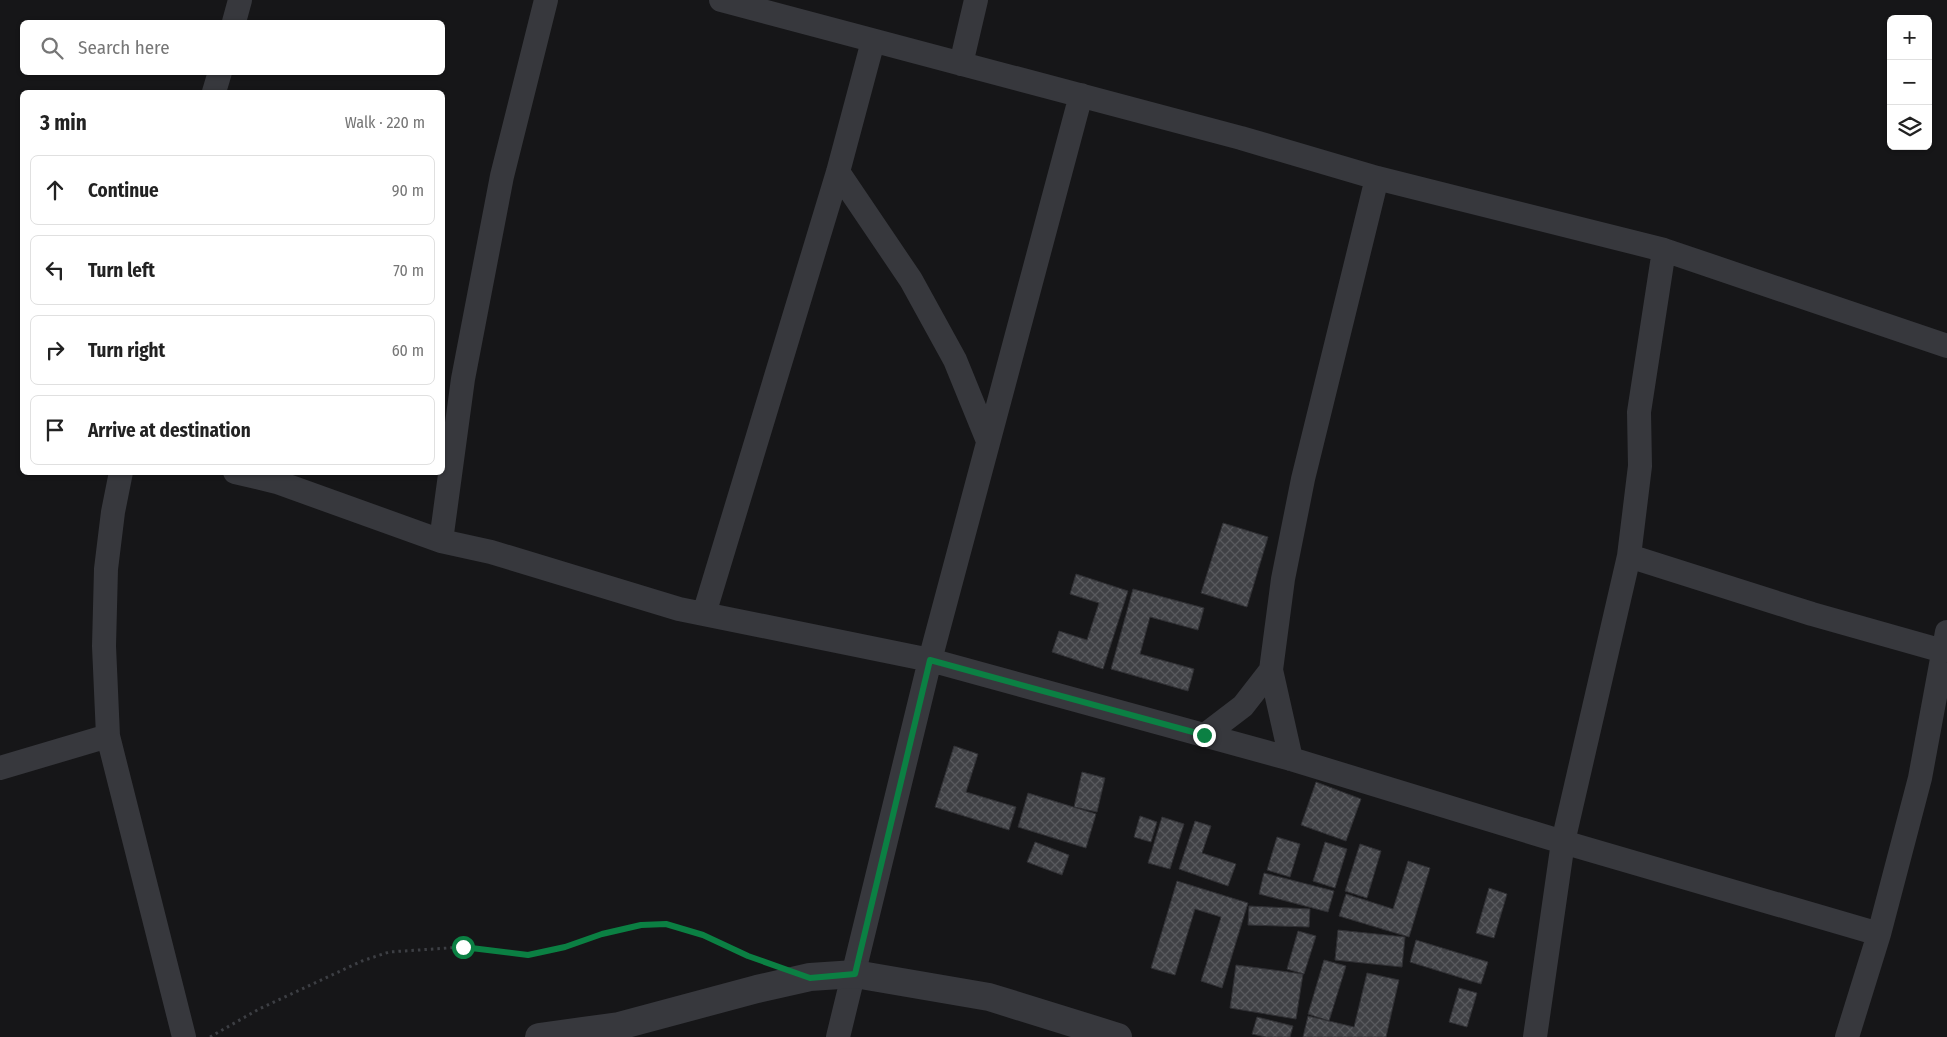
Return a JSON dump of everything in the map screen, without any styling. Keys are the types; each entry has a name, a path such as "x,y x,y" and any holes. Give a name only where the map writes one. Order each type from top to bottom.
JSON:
{"street":[{"path":"235,20 240,0"},
{"path":"441,541 463,379 502,176 546,0"},
{"path":"721,0 1241,138 1377,178 1664,250 1947,346"},
{"path":"961,64 976,0"},
{"path":"704,614 838,172 873,41"},
{"path":"215,90 219,75"},
{"path":"838,1037 855,974 930,660 1081,95"},
{"path":"838,172 911,280 955,360 988,440"},
{"path":"1291,759 1271,670 1283,579 1303,479 1377,178"},
{"path":"1535,1037 1563,842 1629,556 1640,466 1639,412 1664,250"},
{"path":"120,475 113,512 106,569 104,646 108,736 184,1037"},
{"path":"248,475 277,482 441,541 491,552 679,610 930,660 1291,759 1563,842 1879,934"},
{"path":"1629,556 1812,614 1945,641 1920,778 1879,934 1847,1037"},
{"path":"1204,735 1243,706 1271,670"},
{"path":"0,768 108,736"},
{"path":"539,1037 619,1026 757,989 810,978 855,974 989,997 1118,1037"}],"path":[{"path":"210,1037 267,1005 362,961 389,952 463,947 528,955 565,947 618,930 641,925 666,924 703,935 757,959"}],"building":[{"path":"1223,523 1268,537 1247,607 1201,593"},
{"path":"1076,574 1128,591 1103,669 1052,652 1059,631 1087,640 1099,603 1070,594"},
{"path":"1133,589 1204,608 1198,630 1150,617 1140,654 1194,669 1188,691 1111,669"},
{"path":"954,746 978,754 966,792 1016,807 1009,830 935,807"},
{"path":"1082,772 1105,778 1097,812 1074,807"},
{"path":"1316,782 1361,799 1346,841 1301,825"},
{"path":"1028,793 1096,814 1086,848 1018,827"},
{"path":"1140,816 1157,822 1151,842 1134,837"},
{"path":"1162,817 1184,824 1170,869 1148,863"},
{"path":"1195,821 1211,826 1202,853 1236,864 1228,886 1179,869"},
{"path":"1277,837 1300,844 1290,877 1267,870"},
{"path":"1035,842 1069,855 1062,875 1027,862"},
{"path":"1325,842 1347,849 1335,888 1313,881"},
{"path":"1360,844 1381,851 1367,898 1345,891"},
{"path":"1408,861 1430,868 1409,937 1339,916 1346,894 1393,909"},
{"path":"1264,873 1334,891 1328,912 1259,894"},
{"path":"1177,881 1248,903 1222,988 1201,981 1221,917 1195,909 1175,975 1151,968"},
{"path":"1489,888 1507,894 1494,938 1476,933"},
{"path":"1249,906 1310,909 1309,927 1248,925"},
{"path":"1338,930 1405,937 1402,967 1335,960"},
{"path":"1298,931 1316,936 1304,974 1287,969"},
{"path":"1416,940 1488,962 1481,984 1410,962"},
{"path":"1324,960 1346,966 1329,1021 1308,1014"},
{"path":"1236,965 1303,974 1296,1019 1230,1008"},
{"path":"1367,973 1399,980 1386,1037 1303,1037 1308,1016 1354,1027"},
{"path":"1459,988 1477,993 1467,1027 1449,1022"},
{"path":"1257,1017 1293,1026 1290,1037 1266,1037 1252,1034"}],"route":[{"path":"463,947 490,952 528,955 565,947 602,934 641,925 666,924 703,935 748,956 810,978 855,974 930,660 1204,735"}]}
